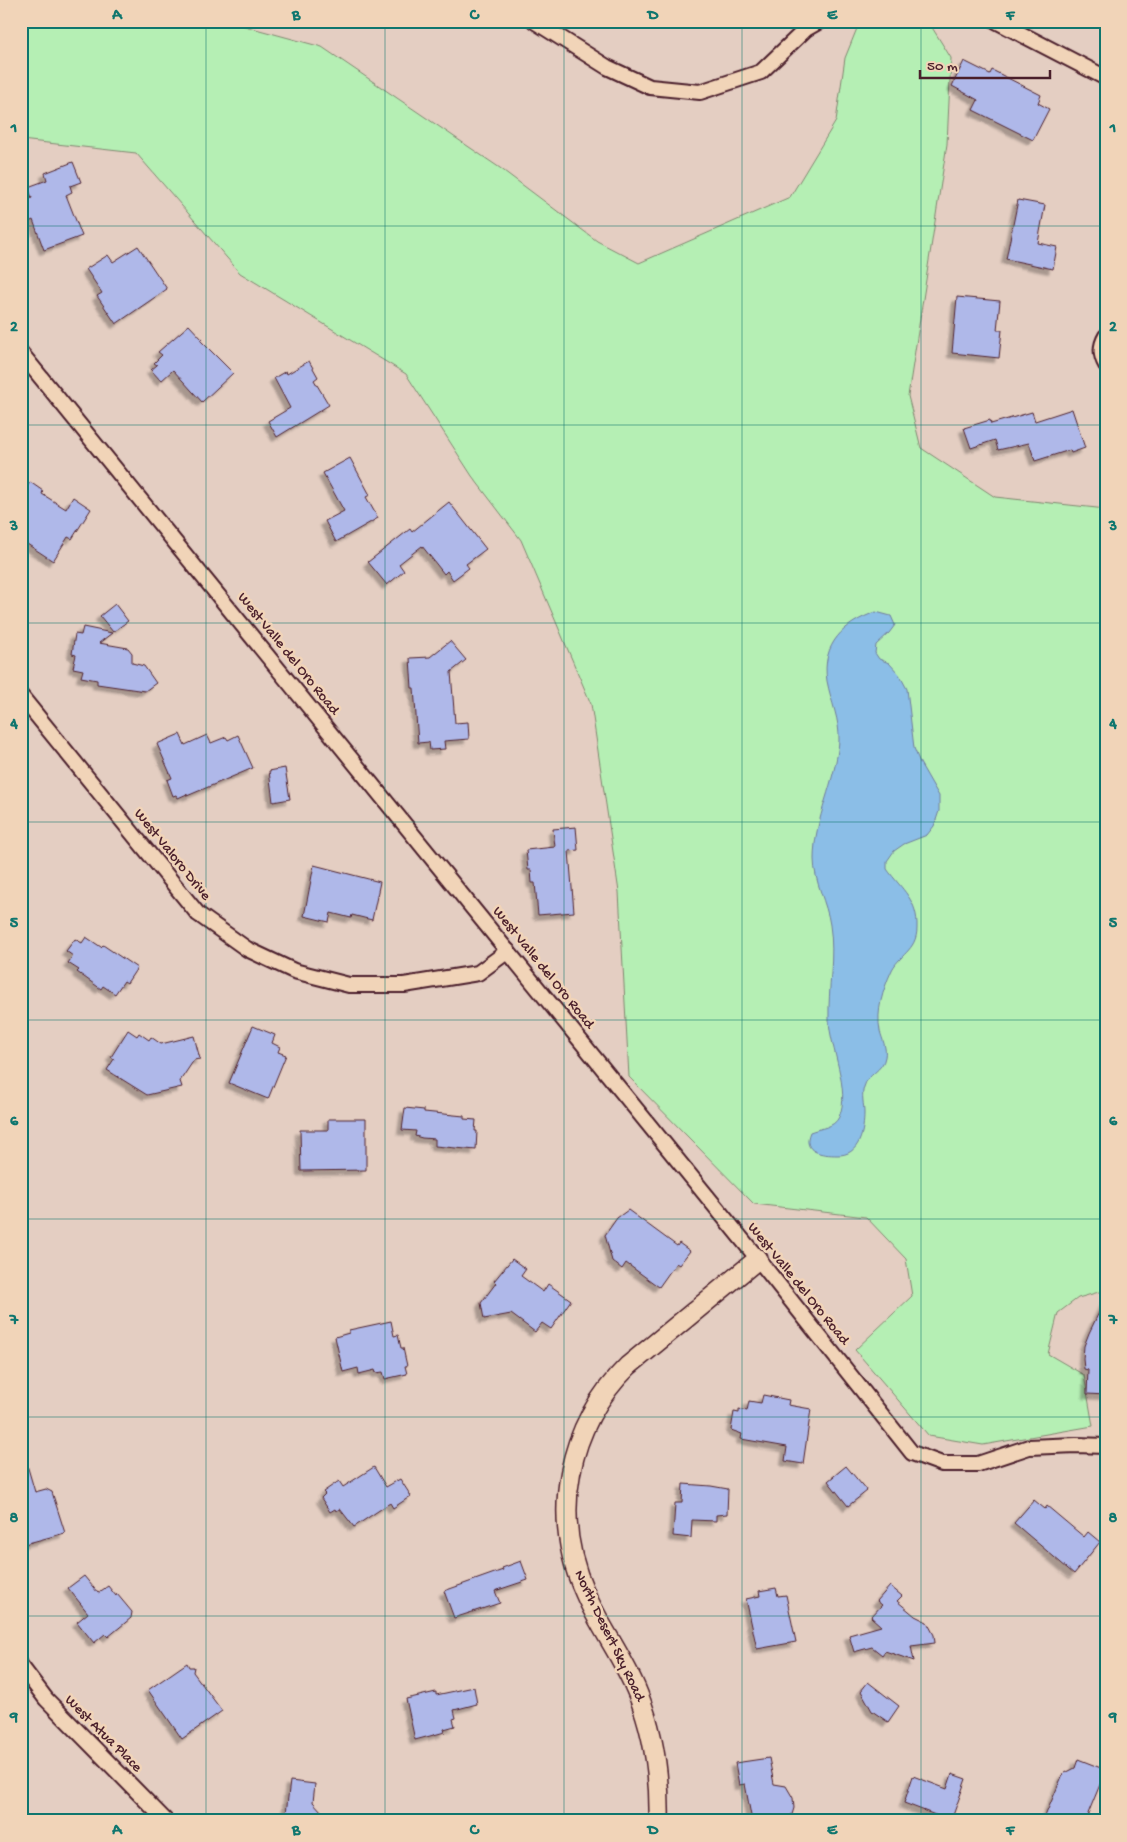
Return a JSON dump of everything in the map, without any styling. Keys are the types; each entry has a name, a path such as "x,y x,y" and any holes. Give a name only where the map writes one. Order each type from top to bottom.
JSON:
{"street":[{"path":"534,21 607,67 650,88 700,92 761,72 806,29 820,21"},
{"path":"996,21 1106,78"},
{"path":"1106,336 1101,352 1106,365"},
{"name":"West Valle del Oro Road","path":"21,353 758,1259 912,1453 942,1464 978,1464 1029,1446 1106,1446"},
{"name":"West Valoro Drive","path":"21,696 198,914 247,949 294,971 349,985 404,985 478,973 508,951"},
{"name":"North Desert Sky Road","path":"659,1821 660,1799 655,1751 639,1695 627,1667 586,1596 577,1576 567,1527 567,1496 572,1462 591,1413 616,1378 758,1259"},
{"name":"West Atua Place","path":"21,1666 46,1699 166,1821"}],"green space":[{"path":"21,21 212,21 241,25 322,47 500,168 597,241 639,263 790,197 836,121 845,58 860,21 928,21 951,58 947,144 908,396 921,448 995,497 1106,509 1106,1290 1078,1298 1058,1313 1048,1354 1084,1375 1093,1426 983,1445 929,1436 855,1350 912,1296 906,1259 866,1217 754,1204 629,1077 619,892 591,704 521,540 472,476 406,374 240,273 136,153 21,140"}],"water":[{"path":"876,612 891,616 895,625 876,645 875,653 879,659 889,663 899,674 907,689 914,748 920,763 939,796 939,811 934,826 927,835 904,844 894,851 887,861 887,869 908,896 915,910 917,918 916,936 911,948 894,966 883,993 879,1023 885,1047 885,1057 881,1066 868,1079 863,1090 864,1120 862,1134 856,1147 851,1151 845,1154 831,1155 815,1151 808,1144 810,1132 830,1126 837,1121 842,1106 843,1094 829,1020 832,949 830,925 816,876 814,859 817,829 834,771 839,741 837,718 827,681 826,668 831,646 837,637 854,622"}],"building":[{"path":"964,61 990,74 992,70 1041,95 1038,103 1049,109 1033,140 973,110 978,100 952,86"},
{"path":"73,162 81,182 70,186 72,192 66,195 82,236 44,250 33,220 29,222 21,202 32,198 28,187 47,180 45,173"},
{"path":"1018,200 1045,205 1038,243 1057,247 1053,269 1006,259"},
{"path":"138,246 167,289 116,324 97,296 102,293 86,269 108,255 113,262"},
{"path":"957,297 1000,301 997,330 1002,330 999,358 952,353"},
{"path":"189,325 202,339 200,340 233,373 202,402 173,370 161,381 151,370 157,365 154,363 162,355 158,352"},
{"path":"309,361 318,377 314,380 329,405 277,437 268,421 290,408 274,378 286,371 287,374"},
{"path":"1072,409 1085,448 1071,453 1070,450 1035,461 1029,443 998,450 995,440 971,448 964,428 990,420 991,424 1032,412 1035,421"},
{"path":"350,458 370,495 366,497 378,518 336,542 325,521 344,511 323,473"},
{"path":"30,482 43,491 42,494 66,509 73,497 91,509 72,539 68,537 53,561 21,540 21,496"},
{"path":"449,502 486,549 466,564 469,568 453,580 447,571 444,574 422,546 399,564 404,571 387,585 368,562 410,529 412,532"},
{"path":"115,604 128,621 113,632 100,616"},
{"path":"83,627 112,633 99,643 128,648 132,653 132,663 144,666 156,683 145,691 97,684 97,680 81,677 83,670 73,668 76,655 72,654 75,634 81,635"},
{"path":"450,641 466,660 451,672 455,723 468,722 469,739 444,741 445,749 430,750 429,742 418,743 410,658 430,657"},
{"path":"180,734 185,745 207,735 211,743 226,737 228,740 238,735 253,768 187,796 187,794 178,798 176,795 173,796 167,780 172,778 157,744"},
{"path":"285,768 290,799 273,802 269,771"},
{"path":"576,827 578,850 569,851 574,912 538,915 535,883 532,883 531,870 528,870 526,850 555,847 553,829"},
{"path":"314,865 380,882 372,920 352,915 351,918 331,913 329,922 304,916"},
{"path":"86,937 101,947 103,945 137,968 127,983 124,981 115,994 103,986 101,989 68,963 73,956 66,951 75,939 82,943"},
{"path":"253,1026 275,1035 272,1043 280,1047 278,1052 286,1055 268,1099 229,1083"},
{"path":"128,1030 137,1036 139,1033 149,1040 151,1037 161,1044 194,1036 200,1059 194,1060 180,1081 182,1087 147,1095 107,1070 114,1059 111,1057"},
{"path":"405,1108 464,1116 464,1119 476,1120 476,1150 435,1146 435,1139 415,1136 416,1131 402,1130"},
{"path":"328,1119 366,1119 366,1170 301,1171 300,1130 328,1130"},
{"path":"628,1210 677,1246 679,1243 690,1251 679,1265 676,1263 659,1287 626,1263 622,1269 612,1261 605,1235 617,1218"},
{"path":"512,1259 526,1269 521,1276 543,1292 548,1284 571,1300 551,1329 542,1323 535,1332 511,1314 484,1319 481,1303 496,1283 494,1281"},
{"path":"1106,1298 1106,1395 1087,1394 1088,1370 1084,1369 1084,1346"},
{"path":"391,1321 394,1336 398,1335 401,1348 403,1348 407,1374 385,1379 383,1372 376,1373 375,1370 359,1374 358,1368 343,1372 335,1337 349,1333 349,1330"},
{"path":"763,1395 789,1400 788,1405 811,1409 803,1464 785,1461 787,1447 741,1439 742,1434 731,1430 734,1412 739,1413 739,1409 747,1411 749,1401 761,1403"},
{"path":"21,1458 25,1458 35,1492 46,1489 52,1492 65,1533 21,1545"},
{"path":"846,1466 867,1491 848,1506 828,1481"},
{"path":"374,1467 386,1487 400,1479 411,1496 393,1508 390,1503 354,1527 340,1509 330,1512 321,1498 325,1494 323,1492 339,1481 343,1487"},
{"path":"683,1484 728,1489 727,1514 716,1515 716,1521 692,1520 691,1538 673,1536 675,1503 682,1503"},
{"path":"1034,1500 1045,1509 1047,1506 1084,1537 1088,1532 1100,1542 1074,1574 1014,1523"},
{"path":"521,1561 528,1580 495,1591 500,1603 454,1618 444,1591 503,1570 502,1568"},
{"path":"84,1576 98,1593 108,1586 132,1612 131,1618 108,1637 105,1634 94,1643 77,1622 88,1613 68,1588"},
{"path":"890,1586 902,1596 897,1601 915,1616 927,1622 934,1635 935,1643 911,1646 914,1661 885,1651 882,1655 872,1647 854,1652 849,1635 881,1626 871,1617 882,1605 877,1601"},
{"path":"776,1588 778,1596 786,1595 796,1642 757,1649 746,1599 760,1596 759,1591"},
{"path":"187,1663 189,1667 194,1667 193,1672 222,1711 182,1739 148,1690"},
{"path":"868,1682 899,1706 888,1722 872,1711 861,1691"},
{"path":"474,1687 477,1704 454,1710 456,1718 453,1719 455,1726 444,1729 445,1732 415,1740 406,1699 436,1692 436,1695"},
{"path":"769,1758 774,1784 786,1786 793,1798 794,1808 790,1821 752,1821 745,1784 739,1785 735,1763"},
{"path":"1078,1759 1106,1770 1085,1821 1043,1821 1063,1774 1075,1768"},
{"path":"952,1774 966,1779 951,1821 904,1803 913,1776 947,1789"},
{"path":"290,1781 315,1784 313,1802 322,1812 311,1821 285,1821"}]}
